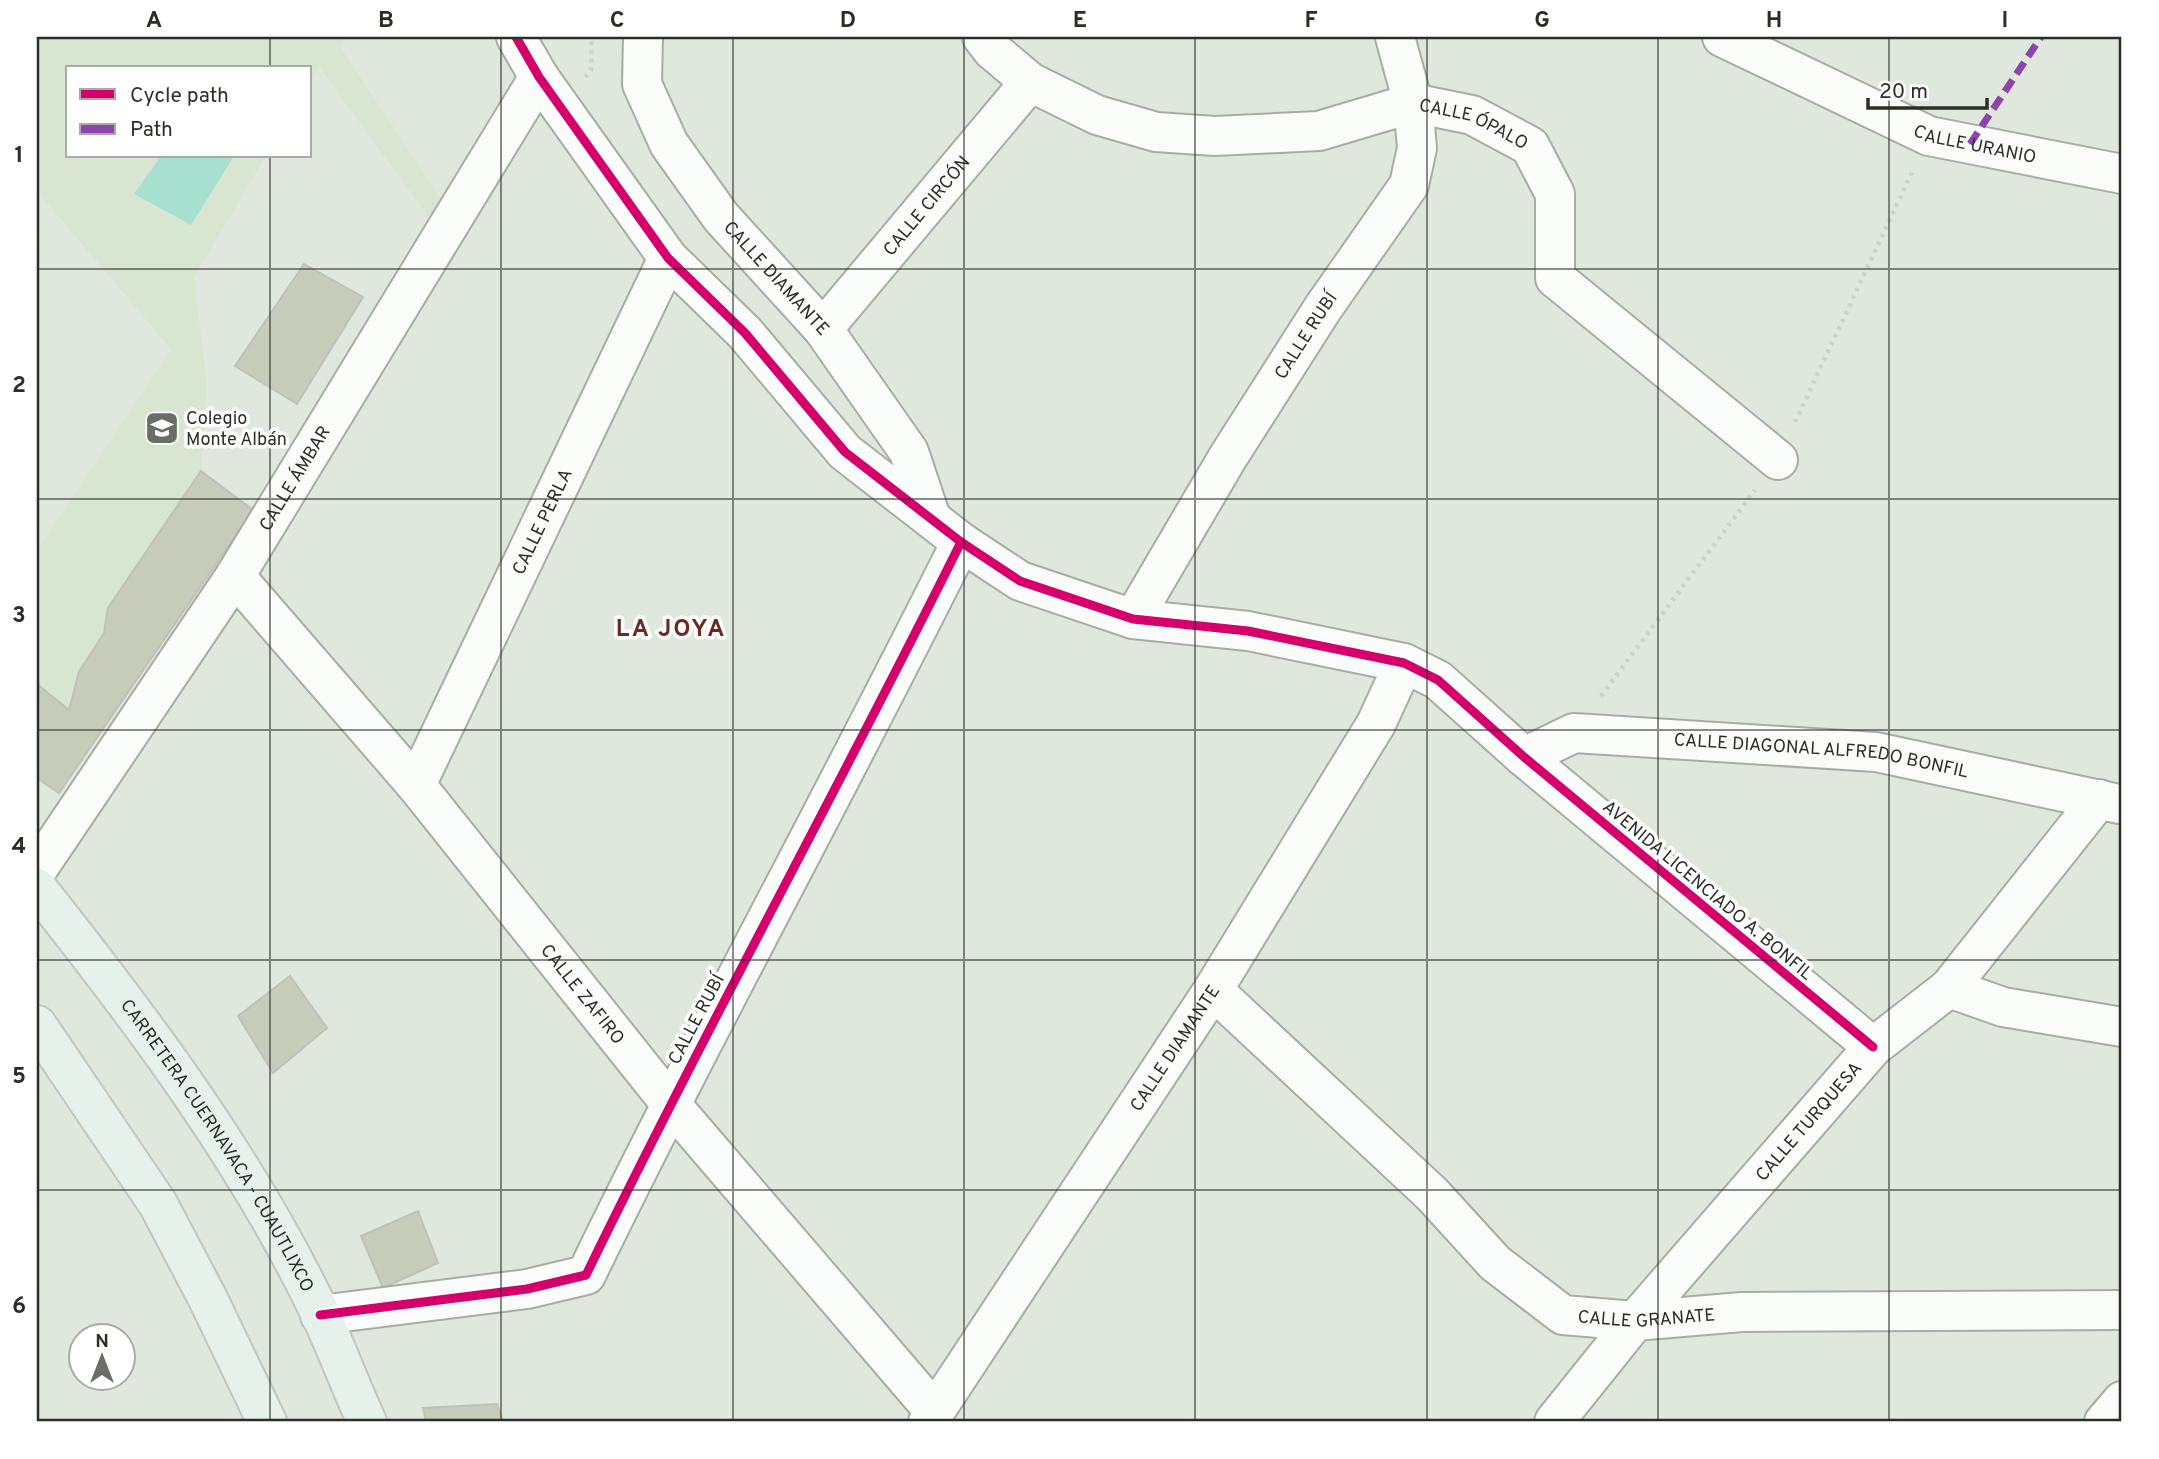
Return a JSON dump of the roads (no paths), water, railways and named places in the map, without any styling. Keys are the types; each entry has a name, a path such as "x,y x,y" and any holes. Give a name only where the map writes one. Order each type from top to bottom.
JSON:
{"main road":[{"name":"CARRETERA CUERNAVACA - CUAUTLIXCO","path":"37,888 181,1082 271,1223 320,1315 367,1422"},
{"path":"37,1025 158,1204 208,1299 267,1422"}],"street":[{"name":"AVENIDA LICENCIADO A. BONFIL","path":"516,37 538,77 668,258 745,333 845,452 930,515 961,542 1020,581 1133,619 1248,631 1404,663 1438,680 1524,757 1873,1048"},
{"name":"CALLE DIAMANTE","path":"643,37 642,84 669,144 721,217 823,329 909,452 930,515"},
{"name":"CALLE ÓPALO","path":"982,37 992,50 1030,82 1097,115 1156,132 1215,136 1319,131 1413,103 1472,115 1530,146 1555,194 1555,278 1778,460"},
{"name":"CALLE RUBÍ","path":"1133,619 1250,422 1323,308 1409,185 1417,148 1413,103 1395,37"},
{"name":"CALLE URANIO","path":"1722,37 1929,136 2122,174"},
{"name":"CALLE ÁMBAR","path":"37,870 235,576 538,77"},
{"name":"CALLE CIRCÓN","path":"823,329 1030,82"},
{"name":"CALLE PERLA","path":"416,786 668,258"},
{"name":"CALLE RUBÍ","path":"320,1315 527,1289 586,1275 670,1102 891,683 961,542"},
{"name":"CALLE ZAFIRO","path":"235,576 416,786 670,1102 932,1417"},
{"name":"CALLE DIAMANTE","path":"932,1417 1213,990 1376,724 1404,663"},
{"name":"CALLE DIAGONAL ALFREDO BONFIL","path":"1524,757 1574,733 1876,752 2110,802"},
{"name":"CALLE TURQUESA","path":"1554,1422 1635,1321 1873,1048 1949,988 2110,802"},
{"path":"1949,988 2003,1007 2122,1027"},
{"name":"CALLE GRANATE","path":"1213,990 1432,1194 1495,1264 1563,1315 1635,1321 1742,1312 2122,1310"},
{"path":"2104,1422 2122,1401"}],"water":[{"path":"160,158 233,158 191,225 134,194"}],"place":[{"name":"Colegio Monte Albán","path":"162,428"}],"district":[{"name":"LA JOYA","path":"671,628"}]}
